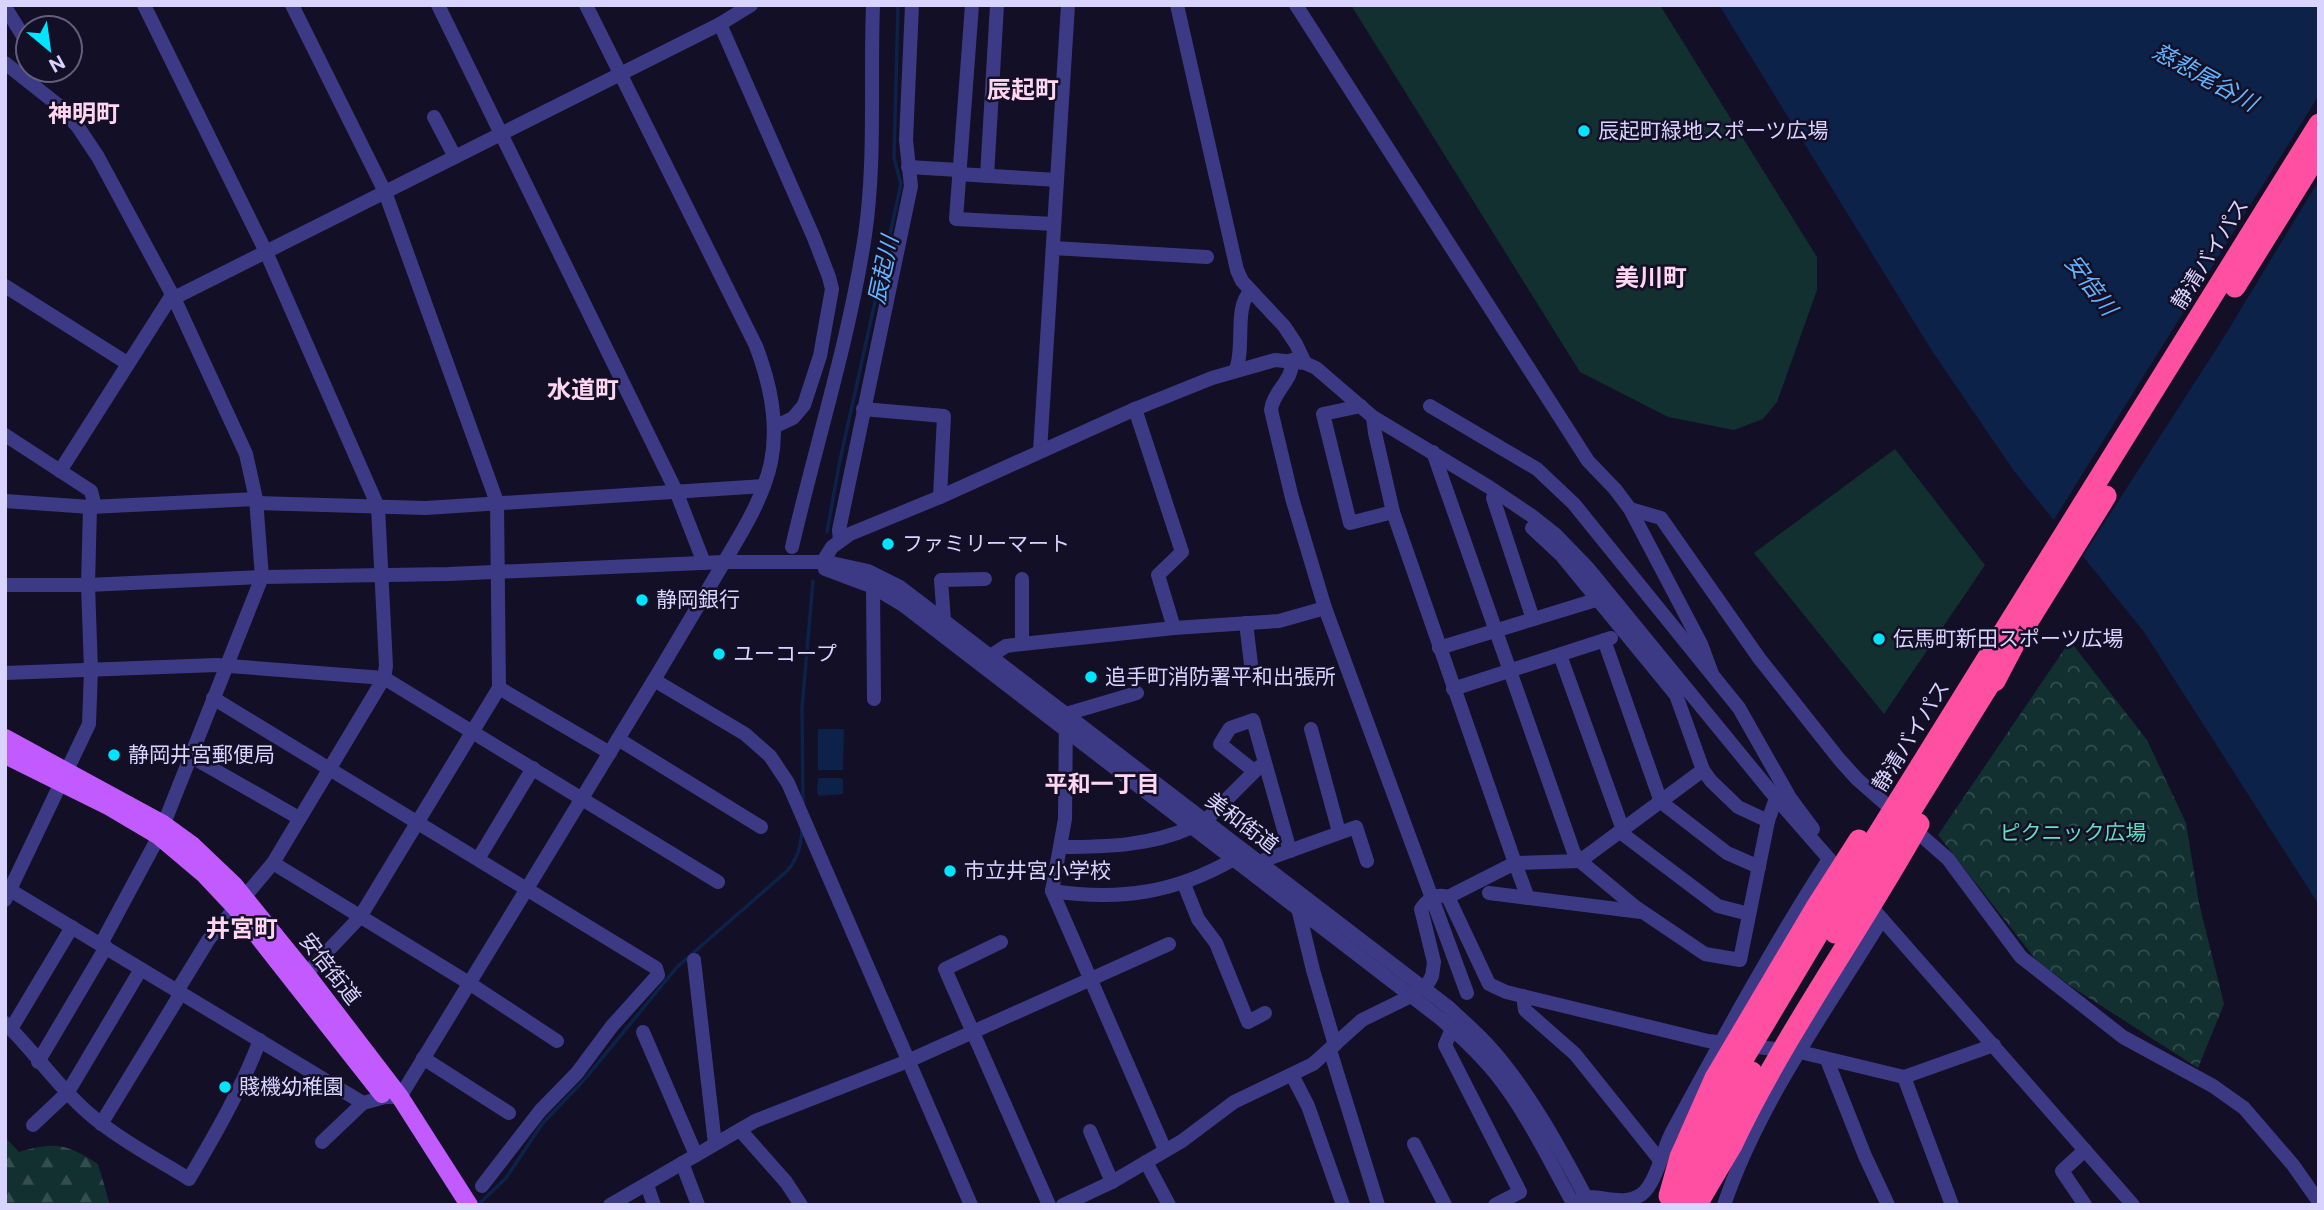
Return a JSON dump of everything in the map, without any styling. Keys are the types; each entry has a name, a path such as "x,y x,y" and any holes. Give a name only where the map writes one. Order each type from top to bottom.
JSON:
{"highway":[{"name":"静清バイパス","path":"1673,1205 1702,1136 1730,1081 1870,847 2319,124"},
{"name":"静清バイパス","path":"1690,1205 1742,1088 1807,979 2319,152"},
{"path":"1667,1205 1679,1157 1715,1078 1849,854 1930,732 2020,608"},
{"path":"1696,1205 1732,1146 1758,1090 1891,875 1952,766 2017,639"}],"main road":[{"name":"安倍街道","path":"5,738 63,776 192,845 240,902 392,1097 456,1205"},
{"name":"安倍街道","path":"5,755 63,776"},
{"name":"安倍街道","path":"240,902 306,974 469,1205"}],"street":[{"path":"101,1124 209,940 273,863 384,678 386,666 378,507 266,252 144,5"},
{"path":"292,5 385,192 496,502 499,688 360,916 306,974"},
{"path":"438,5 676,491 704,563"},
{"path":"322,1142 363,1103 392,1097 423,1058 724,562 764,486 771,462 774,427 770,391 756,346 586,5"},
{"path":"60,471 127,363 173,296 503,134 720,24 751,5"},
{"path":"829,563 840,540 839,530 863,409 911,186 906,140 912,5"},
{"path":"972,5 956,219 1054,224"},
{"path":"987,176 997,5"},
{"path":"1040,451 1068,5"},
{"path":"1177,5 1237,270 1250,292 1291,335 1298,361 1272,402 1271,410 1292,498 1325,608 1440,897 1467,993"},
{"path":"1296,5 1588,461 1630,509 1701,644 1712,674"},
{"path":"792,547 827,418 865,234 870,187 874,7"},
{"path":"720,24 814,238 832,289 820,356 804,405 793,418 774,427"},
{"path":"38,1062 104,946 161,830 262,577 256,501 246,454 173,296 98,156 78,127 41,84"},
{"path":"434,117 455,157"},
{"path":"908,167 1057,180"},
{"path":"1053,248 1207,257"},
{"path":"5,286 127,363"},
{"path":"1236,369 1241,355 1243,303 1250,292"},
{"path":"840,540 1135,409 1236,369 1275,360 1298,361 1316,368 1373,417 1433,452 1556,535 1587,567 1776,798 2133,1205"},
{"path":"1361,406 1324,414 1350,523 1393,512"},
{"path":"1430,406 1513,454 1555,484 1588,521 1739,708 1827,857"},
{"path":"863,409 944,416 940,497"},
{"path":"1135,409 1182,552 1158,575 1174,628"},
{"path":"1373,417 1393,512 1528,898"},
{"path":"5,435 92,491 93,507 88,585 92,670 89,724 7,892 72,927 363,1103"},
{"path":"1433,452 1574,853 1580,861 1644,912 1705,954 1740,960 1768,821 1776,798"},
{"path":"5,501 93,507 256,501 426,508 764,486"},
{"path":"1491,492 1556,549 1676,695 1703,770 1728,799 1768,821"},
{"path":"1491,492 1533,620"},
{"path":"1630,509 1661,518 1759,658 1839,759 1857,779 1948,859 2021,957 2123,1037 2213,1086 2244,1108 2293,1166 2319,1202"},
{"name":"美和街道","path":"5,585 88,585 262,577 497,572 724,562 829,563 868,571 900,587 1066,714 1198,824 1234,859 1452,1029 1496,1074 1579,1203"},
{"name":"美和街道","path":"800,563 873,587 903,606 1066,730 1198,824 1259,862 1424,987 1477,1034 1528,1098 1579,1203"},
{"path":"944,621 941,580 985,579"},
{"path":"1022,579 1022,644"},
{"path":"873,587 874,699"},
{"path":"1439,648 1599,599"},
{"path":"989,657 1006,646 1174,628 1279,621 1325,608"},
{"path":"1246,623 1251,664"},
{"path":"1453,689 1626,634"},
{"path":"1604,640 1661,802 1727,853 1759,867"},
{"path":"1560,655 1621,831 1717,906 1749,915"},
{"path":"5,673 216,665 384,678 718,882"},
{"path":"654,680 745,734 771,756 782,773 971,1205"},
{"path":"499,688 610,753"},
{"path":"1137,693 1066,714 1065,819 1052,891 1165,1150"},
{"path":"213,698 656,968 658,975 612,1026 578,1073 540,1111 482,1186"},
{"path":"1311,729 1339,832"},
{"path":"618,739 761,827"},
{"path":"190,756 299,818"},
{"path":"1061,847 1127,845 1171,835 1198,824 1259,766 1290,850"},
{"path":"478,859 533,768"},
{"path":"1063,1205 1112,1182 1146,1162 1234,1102 1313,1064 1362,1020 1424,987 1434,969 1421,909 1440,897 1515,863 1580,861 1703,770"},
{"path":"1259,862 1356,827 1367,861"},
{"path":"1579,1203 1621,1201 1642,1194 1649,1186 1660,1159 1720,1043 1827,857"},
{"path":"1052,891 1079,895 1146,893 1184,884 1234,859"},
{"path":"273,863 469,983 557,1041"},
{"path":"1184,884 1198,919 1216,943 1248,1022 1265,1013"},
{"path":"1489,893 1644,912"},
{"path":"1440,897 1494,989 1720,1043 1800,1052 1905,1077 1994,1045"},
{"path":"1298,908 1332,1047 1378,1205"},
{"path":"1724,1205 1750,1142 1800,1052 1882,919"},
{"path":"72,927 8,1026 38,1062 101,1124 188,1179 227,1115 260,1040"},
{"path":"1001,942 944,969 1049,1205"},
{"path":"610,1205 740,1130 783,1109 908,1061 1169,944"},
{"path":"694,960 715,1144"},
{"path":"33,1125 68,1092 141,969"},
{"path":"1523,996 1525,1010 1575,1054 1660,1159"},
{"path":"1452,1029 1445,1045 1520,1192 1502,1203"},
{"path":"643,1032 696,1155"},
{"path":"423,1058 509,1113"},
{"path":"1827,1060 1865,1156 1888,1205"},
{"path":"1293,1075 1308,1106 1343,1205"},
{"path":"1905,1077 1952,1205"},
{"path":"740,1130 786,1182 801,1205"},
{"path":"1090,1131 1112,1182"},
{"path":"1414,1144 1445,1205"},
{"path":"2085,1150 2062,1171 2085,1205"},
{"path":"1146,1162 1169,1205"},
{"path":"682,1163 698,1205"},
{"path":"647,1185 654,1205"}],"green space":[{"name":"辰起町緑地スポーツ広場","path":"1351,5 1660,5 1817,257 1817,290 1777,402 1763,419 1734,430 1668,417 1580,372"},
{"name":"伝馬町新田スポーツ広場","path":"1895,449 1985,565 1884,714 1754,553"},
{"name":"ピクニック広場","path":"2070,641 2147,740 2186,823 2199,903 2224,1004 2198,1068 2072,987 2037,961 1938,835"},
{"path":"5,1137 19,1152 42,1146 60,1146 78,1152 98,1164 110,1205 5,1205"}],"water":[{"path":"1719,5 2319,5 2319,905 2144,632 2014,471 1932,351"},
{"path":"818,729 844,729 843,770 818,770"},
{"path":"818,778 841,778 843,794 819,796"}],"pier":[{"path":"2319,95 2319,180 2224,337 2081,559 2052,523"}],"waterway":[{"name":"辰起川","path":"827,532 839,465 901,184 894,158 898,5"},
{"path":"803,804 802,708 813,581"},
{"path":"479,1204 506,1178 542,1124 584,1080 677,967 787,871 798,852 802,829"}],"place":[{"name":"辰起町緑地スポーツ広場","path":"1584,131"},
{"name":"ファミリーマート","path":"888,544"},
{"name":"静岡銀行","path":"642,600"},
{"name":"伝馬町新田スポーツ広場","path":"1879,639"},
{"name":"ユーコープ","path":"719,654"},
{"name":"追手町消防署平和出張所","path":"1091,677"},
{"name":"静岡井宮郵便局","path":"114,755"},
{"name":"市立井宮小学校","path":"950,871"},
{"name":"賤機幼稚園","path":"225,1087"}],"district":[{"name":"辰起町","path":"1023,90"},
{"name":"神明町","path":"84,114"},
{"name":"美川町","path":"1651,278"},
{"name":"水道町","path":"583,390"},
{"name":"平和一丁目","path":"1102,784"},
{"name":"井宮町","path":"242,929"}],"water label":[{"name":"慈悲尾谷川","path":"2205,77"},
{"name":"安倍川","path":"2091,285"}]}
